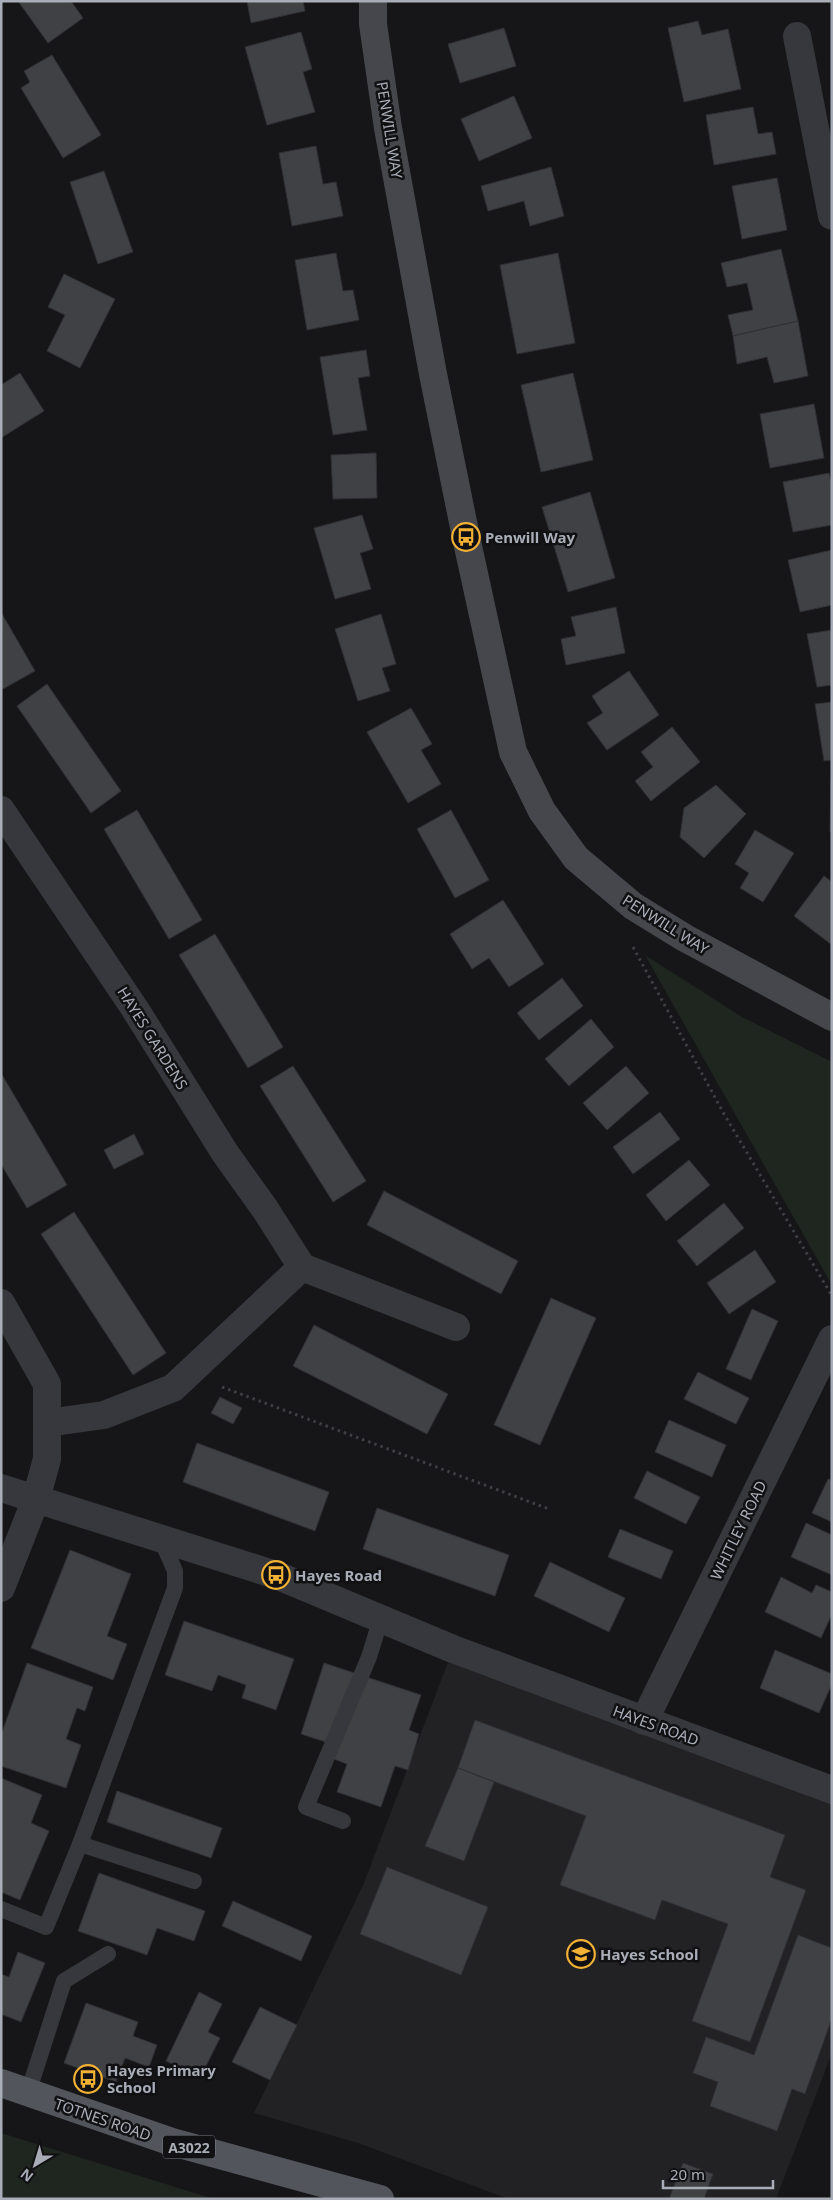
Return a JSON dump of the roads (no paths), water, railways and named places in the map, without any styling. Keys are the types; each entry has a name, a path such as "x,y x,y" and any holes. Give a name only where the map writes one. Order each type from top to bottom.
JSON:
{"main road":[{"name":"TOTNES ROAD","path":"1,2083 172,2142 380,2199"}],"street":[{"name":"PENWILL WAY","path":"373,1 373,24 388,128 433,374 513,752 542,811 576,858 633,906 685,938 832,1017"},
{"path":"797,36 832,216"},
{"name":"HAYES GARDENS","path":"1,810 135,1009 225,1153 265,1209 302,1267"},
{"path":"47,1423 104,1415 173,1388 302,1267 456,1327"},
{"path":"1,1303 47,1384 47,1459 36,1499 1,1588"},
{"name":"WHITLEY ROAD","path":"644,1720 832,1339"},
{"name":"HAYES ROAD","path":"1,1488 276,1576 453,1649 832,1790"}],"lane":[{"path":"1,1909 46,1927 80,1844 175,1588 175,1571 161,1539"},
{"path":"342,1821 306,1807 369,1657 381,1618"},
{"path":"80,1844 194,1881"},
{"path":"28,2092 64,1982 108,1954"}],"place":[{"name":"Penwill Way","path":"466,537"},
{"name":"Hayes Road","path":"276,1575"},
{"name":"Hayes School","path":"581,1954"},
{"name":"Hayes Primary School","path":"88,2079"}]}
